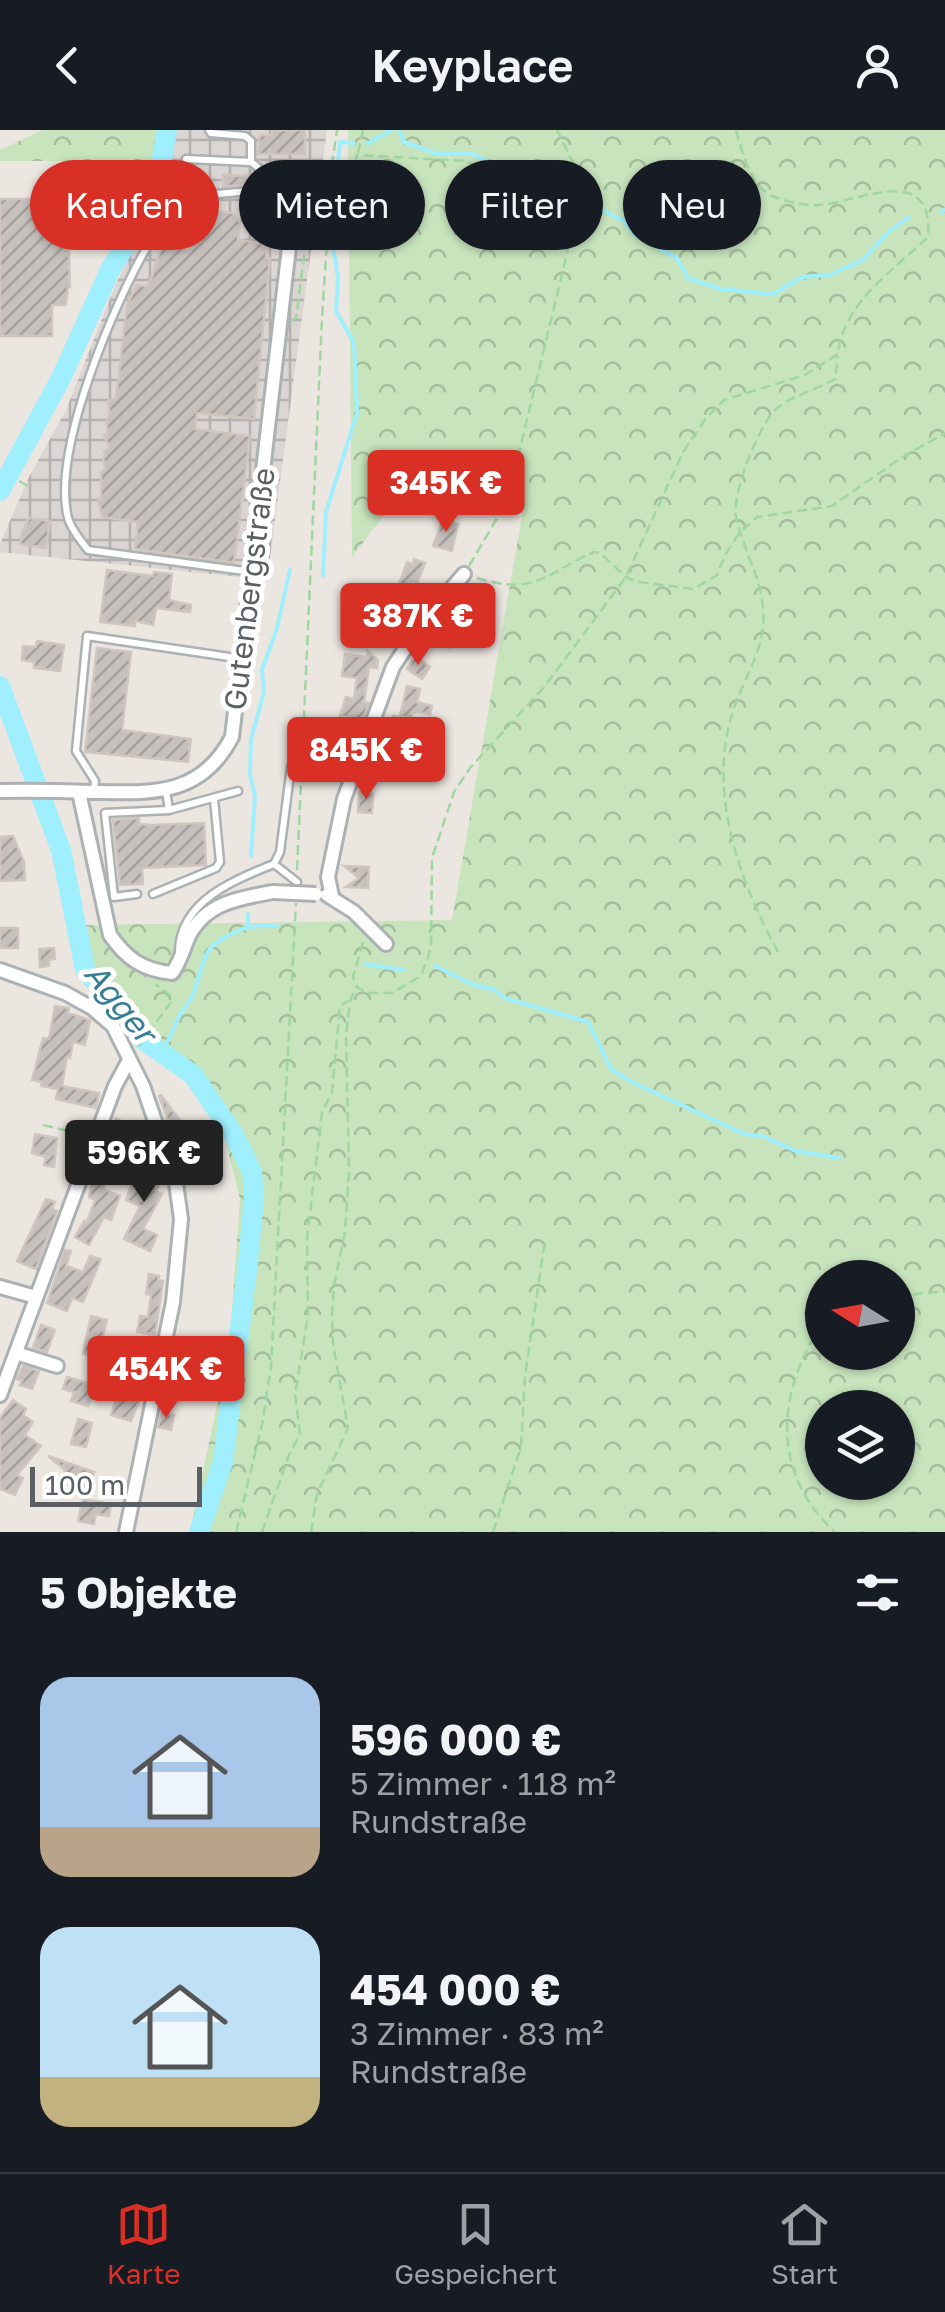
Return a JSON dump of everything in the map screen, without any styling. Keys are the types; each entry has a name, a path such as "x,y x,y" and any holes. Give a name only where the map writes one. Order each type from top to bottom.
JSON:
{"street":[{"name":"Gutenbergstraße","path":"4,791 166,791 202,774 224,752 232,737 288,250"},
{"path":"332,896 328,877 344,799 393,667 424,620 464,574"},
{"path":"80,792 110,934 123,954 141,966 172,973 194,928 208,912 231,899 273,892 332,896 364,920 386,944"},
{"path":"0,970 38,982 92,1008 113,1026 133,1055 166,1146 181,1220 168,1330 126,1532"},
{"path":"0,1396 115,1086 133,1055"},
{"path":"0,1286 36,1297"},
{"path":"16,1354 56,1366"}],"lane":[{"path":"208,130 245,136 250,141 251,160"},
{"path":"186,158 239,161"},
{"path":"239,193 184,198 151,240 80,401 66,490 68,520 88,550 252,572"},
{"path":"80,792 94,781 76,752 87,636 242,659"},
{"path":"181,961 178,946 182,932 206,898 274,864 280,852 292,766"},
{"path":"166,791 169,810"},
{"path":"138,894 114,897 105,813 169,810 238,792"},
{"path":"153,894 216,868 220,862 214,799"},
{"path":"274,864 297,882"}],"path":[{"path":"334,160 337,130"},
{"path":"356,160 364,130"},
{"path":"557,130 572,160"},
{"path":"736,130 750,171 772,196 814,206 886,191 908,191 925,204 930,218 928,237 859,305 842,334 835,379 773,412 762,430 734,512 756,569 764,624 755,662 732,715 723,792 731,836 760,920 778,952"},
{"path":"357,155 448,160"},
{"path":"280,326 296,318 305,250"},
{"path":"236,1532 262,1424 271,1366 327,250"},
{"path":"566,250 518,457 499,515 464,574 522,586 536,584 594,552 626,577 693,589 716,576 740,532 758,517 832,506 945,433"},
{"path":"356,986 366,993 384,995 421,976 431,948 432,858 454,792 470,768 545,686 626,577 683,452 706,418 724,400 805,375 838,354"},
{"path":"19,480 28,486"},
{"path":"311,1532 317,1494 348,1428 332,1317 348,1186 346,1036 364,920"},
{"path":"133,1055 170,1005 170,995 154,986 160,972"},
{"path":"262,1532 300,1434 295,1395 308,1315 307,1238 322,1112 332,1092 340,1006 350,1000"},
{"path":"44,1125 96,1137"},
{"path":"493,1532 521,1448 525,1376 545,1240"},
{"path":"915,1295 945,1292"},
{"path":"805,1356 786,1419 788,1455 800,1490 815,1514 835,1532"}],"shaded area":[{"path":"178,130 327,130 323,160 239,160 239,250 311,250 267,580 0,552 29,477 66,410 132,250 219,250 219,160 170,160"}],"green space":[{"path":"43,130 178,130 170,160 0,161 0,150"},
{"path":"348,130 945,130 945,1532 190,1532 229,1349 240,1199 222,1128 168,1048 74,968 84,925 452,920 523,510 421,467 352,557 349,250 425,250 425,160 348,160"}],"building":[{"path":"273,130 305,130 305,154 258,154 260,135 272,135"},
{"path":"223,175 239,176 239,185 223,187"},
{"path":"0,199 30,199 30,250 69,250 70,287 66,305 52,305 52,336 0,336"},
{"path":"219,211 233,213 239,221 239,250 267,250 266,257 270,258 254,419 197,413 195,429 250,436 234,563 135,549 138,522 102,517 98,499 101,472 105,470 104,451 110,448 104,435 108,434 108,401 116,398 127,306 136,285 147,286 160,250 219,250"},
{"path":"29,518 50,521 46,548 20,544"},
{"path":"443,519 458,524 452,551 433,546"},
{"path":"414,559 425,563 411,600 400,596 402,592 397,590 407,562 413,564"},
{"path":"107,570 153,576 154,572 172,574 169,600 191,605 190,612 156,608 153,625 100,622"},
{"path":"456,598 468,602 451,648 435,643"},
{"path":"409,605 416,613 403,626 407,628 398,641 379,630 387,616 393,620"},
{"path":"37,641 64,645 60,671 34,668 34,662 22,660 23,646 36,647"},
{"path":"97,648 131,652 122,730 191,739 188,762 85,752"},
{"path":"368,651 378,660 377,668 369,667 364,702 369,703 363,720 340,716 346,697 354,699 357,678 342,676 345,654 367,657"},
{"path":"415,656 430,667 422,679 407,669"},
{"path":"407,686 420,689 417,702 432,706 430,714 400,716"},
{"path":"393,716 406,719 397,767 365,772 368,763 373,766 375,747 385,748"},
{"path":"359,792 373,793 372,813 358,812"},
{"path":"139,818 139,824 152,825 204,823 206,865 142,868 143,884 120,885 113,820"},
{"path":"13,836 24,862 25,880 0,881 0,837"},
{"path":"344,866 369,867 368,888 346,887 359,878"},
{"path":"0,928 18,928 18,948 0,948"},
{"path":"54,948 55,959 49,960 49,966 40,967 39,949"},
{"path":"55,1006 69,1008 68,1013 90,1020 85,1045 73,1042 62,1086 99,1093 96,1108 56,1099 58,1089 32,1080 43,1038 49,1039"},
{"path":"159,1096 188,1131 175,1139"},
{"path":"116,1119 137,1127 123,1171 111,1166 103,1189 120,1196 111,1220 104,1217 89,1245 75,1237 87,1222 95,1200 89,1197 92,1184"},
{"path":"35,1134 57,1138 54,1167 44,1165 46,1157 32,1153"},
{"path":"194,1146 198,1159 184,1164 179,1151"},
{"path":"157,1158 162,1174 156,1191 162,1194 143,1229 157,1235 150,1251 124,1239 140,1206 126,1200 134,1177 142,1180 148,1161"},
{"path":"46,1199 55,1202 52,1209 57,1211 36,1269 17,1261"},
{"path":"65,1250 71,1251 66,1266 83,1272 90,1256 101,1259 83,1302 72,1298 67,1311 47,1303"},
{"path":"149,1274 163,1281 155,1335 137,1332 140,1316 148,1317"},
{"path":"91,1316 107,1320 101,1344 110,1346 106,1361 83,1354"},
{"path":"41,1325 55,1330 47,1352 33,1348"},
{"path":"23,1366 39,1371 32,1389 20,1385 22,1381 17,1379"},
{"path":"67,1377 98,1386 88,1406 71,1401 74,1392 63,1389"},
{"path":"137,1377 147,1380 131,1421 111,1415 118,1391 132,1395"},
{"path":"13,1400 26,1409 23,1415 33,1422 25,1435 41,1446 17,1475 23,1478 15,1495 0,1489 0,1418"},
{"path":"162,1412 174,1415 171,1430 158,1427"},
{"path":"78,1419 92,1423 86,1447 71,1444"},
{"path":"48,1456 94,1472 87,1494 60,1485 65,1470"},
{"path":"83,1499 111,1504 109,1516 96,1514 94,1524 78,1521"}],"waterway":[{"name":"Agger","path":"0,491 61,378 111,268 145,215 159,176 167,130"},
{"path":"367,144 391,130"},
{"path":"399,130 404,142 438,154 471,153 485,160"},
{"path":"338,160 340,142 354,143"},
{"path":"603,210 624,221 635,235 677,258 688,278 721,289 773,294 802,277 829,275 863,260 887,233 909,217"},
{"path":"941,211 945,210"},
{"path":"323,576 326,512 357,413 354,343 336,311 338,278 334,250"},
{"path":"251,856 255,796 250,774 251,739 264,692 262,670 277,628 290,570"},
{"name":"Agger","path":"0,686 61,850 85,969 138,1036 193,1075 234,1135 252,1172 254,1196 248,1263 223,1462 199,1532"},
{"path":"161,1052 192,996 210,949 223,938 248,927 248,914"},
{"path":"248,927 277,925"},
{"path":"365,964 404,970"},
{"path":"435,966 474,985 493,989 505,998 588,1022 611,1069 630,1081 744,1134 762,1136 796,1151 839,1158"}]}
